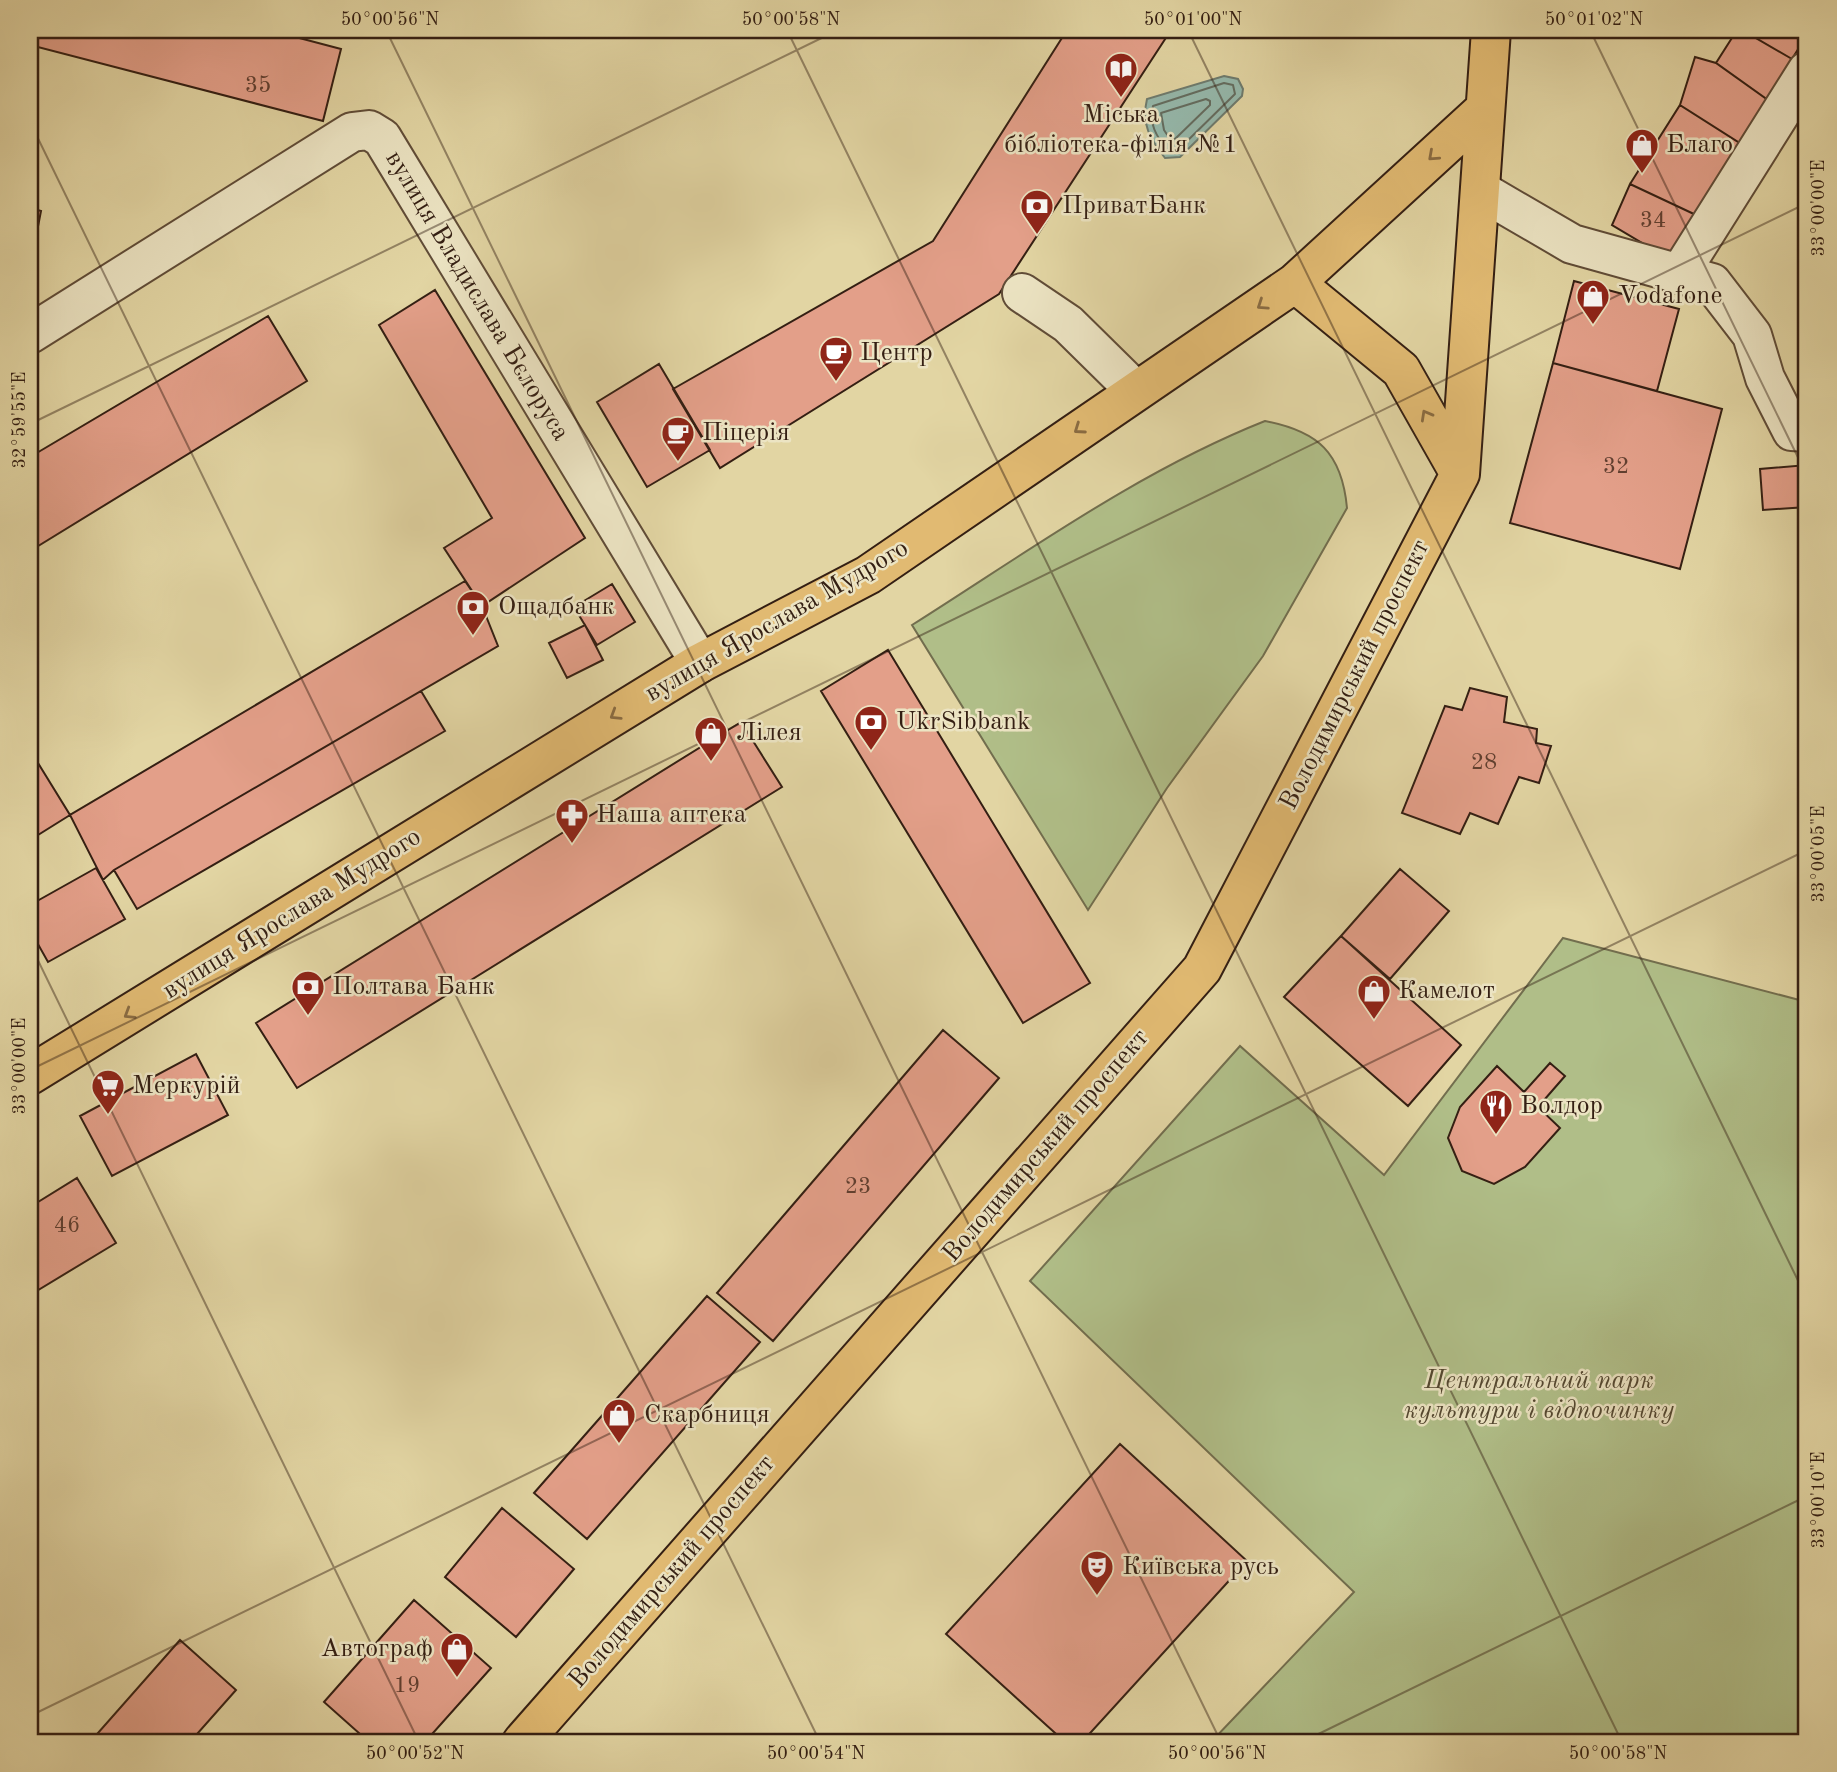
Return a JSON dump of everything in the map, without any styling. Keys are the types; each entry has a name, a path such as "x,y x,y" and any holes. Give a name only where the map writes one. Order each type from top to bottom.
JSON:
{"main road":[{"name":"Володимирський проспект","path":"523,1742 1202,969 1460,474 1481,191 1483,110 1491,30"},
{"name":"вулиця Ярослава Мудрого","path":"30,1075 700,663 868,575 1295,283 1483,110"},
{"path":"1295,283 1401,370 1460,474"}],"street":[{"path":"1680,273 1807,71"},
{"name":"вулиця Владислава Бєлоруса","path":"30,334 352,132 369,131 382,138 700,663"},
{"path":"1481,191 1572,244 1712,283 1752,335 1765,378 1792,431 1807,432"},
{"path":"1022,293 1068,324 1135,390"}],"green space":[{"path":"1265,421 1299,431 1324,448 1340,473 1347,508 1263,656 1167,788 1088,910 912,625 1128,489 1218,441"},
{"name":"Центральний парк культури і відпочинку","path":"1563,938 1807,1002 1807,1742 1211,1742 1354,1592 1030,1281 1240,1046 1384,1175"}],"water":[{"path":"1224,76 1238,79 1243,89 1242,96 1180,157 1165,158 1148,131 1145,116 1147,99"}],"building":[{"path":"30,30 269,30 341,49 323,121 30,45"},
{"path":"1067,30 1171,30 999,294 720,468 673,389 933,241"},
{"path":"1737,30 1742,30 1792,59 1768,100 1716,63"},
{"path":"1742,30 1792,30 1805,38 1792,59"},
{"path":"1695,57 1716,63 1768,100 1746,147 1680,105"},
{"path":"1680,105 1746,147 1696,215 1630,184"},
{"path":"1630,184 1696,215 1669,259 1612,225"},
{"path":"30,208 41,211 30,268"},
{"path":"1574,281 1679,309 1657,391 1553,363"},
{"path":"435,290 585,538 482,606 444,548 492,518 379,325"},
{"path":"268,316 307,381 30,551 30,457"},
{"path":"1553,363 1722,409 1680,569 1510,523"},
{"path":"659,364 710,450 647,487 597,402"},
{"path":"1807,465 1807,507 1763,510 1760,469"},
{"path":"465,581 482,606 498,646 114,870 103,880 70,815"},
{"path":"612,584 635,622 597,645 574,607"},
{"path":"585,625 603,660 567,678 549,643"},
{"path":"888,650 1090,983 1023,1023 821,691"},
{"path":"1470,688 1507,697 1504,722 1537,729 1536,743 1551,746 1539,783 1519,777 1498,824 1470,813 1460,834 1402,813 1445,706 1462,710"},
{"path":"421,691 445,731 137,909 114,870"},
{"path":"741,722 782,787 297,1088 256,1023"},
{"path":"30,750 70,815 30,840"},
{"path":"96,868 125,919 48,962 30,930 30,905"},
{"path":"1400,869 1449,911 1390,979 1341,936"},
{"name":"Камелот","path":"1341,936 1461,1045 1408,1106 1284,997"},
{"path":"943,1030 999,1078 773,1341 717,1293"},
{"path":"196,1054 228,1115 112,1176 80,1116"},
{"path":"1550,1063 1565,1076 1538,1107 1560,1128 1525,1167 1494,1184 1462,1171 1448,1138 1460,1107 1497,1066 1524,1092"},
{"path":"77,1178 116,1243 30,1295 30,1207"},
{"path":"707,1296 760,1342 587,1539 534,1493"},
{"name":"Київська русь","path":"1120,1444 1247,1561 1082,1742 1065,1742 946,1634"},
{"path":"502,1508 574,1569 516,1637 445,1577"},
{"path":"414,1600 491,1668 425,1742 369,1742 324,1702"},
{"path":"180,1640 236,1690 190,1742 90,1742"}],"place":[{"name":"Міська бібліотека-філія №1","path":"1121,99"},
{"name":"Благо","path":"1642,175"},
{"name":"ПриватБанк","path":"1037,236"},
{"name":"Vodafone","path":"1593,326"},
{"name":"Центр","path":"836,383"},
{"name":"Піцерія","path":"678,463"},
{"name":"Ощадбанк","path":"473,637"},
{"name":"UkrSibbank","path":"871,752"},
{"name":"Лілея","path":"711,763"},
{"name":"Наша аптека","path":"572,845"},
{"name":"Полтава Банк","path":"308,1017"},
{"name":"Камелот","path":"1374,1021"},
{"name":"Меркурій","path":"108,1116"},
{"name":"Волдор","path":"1496,1136"},
{"name":"Скарбниця","path":"619,1445"},
{"name":"Київська русь","path":"1097,1597"},
{"name":"Автограф","path":"457,1679"}]}
